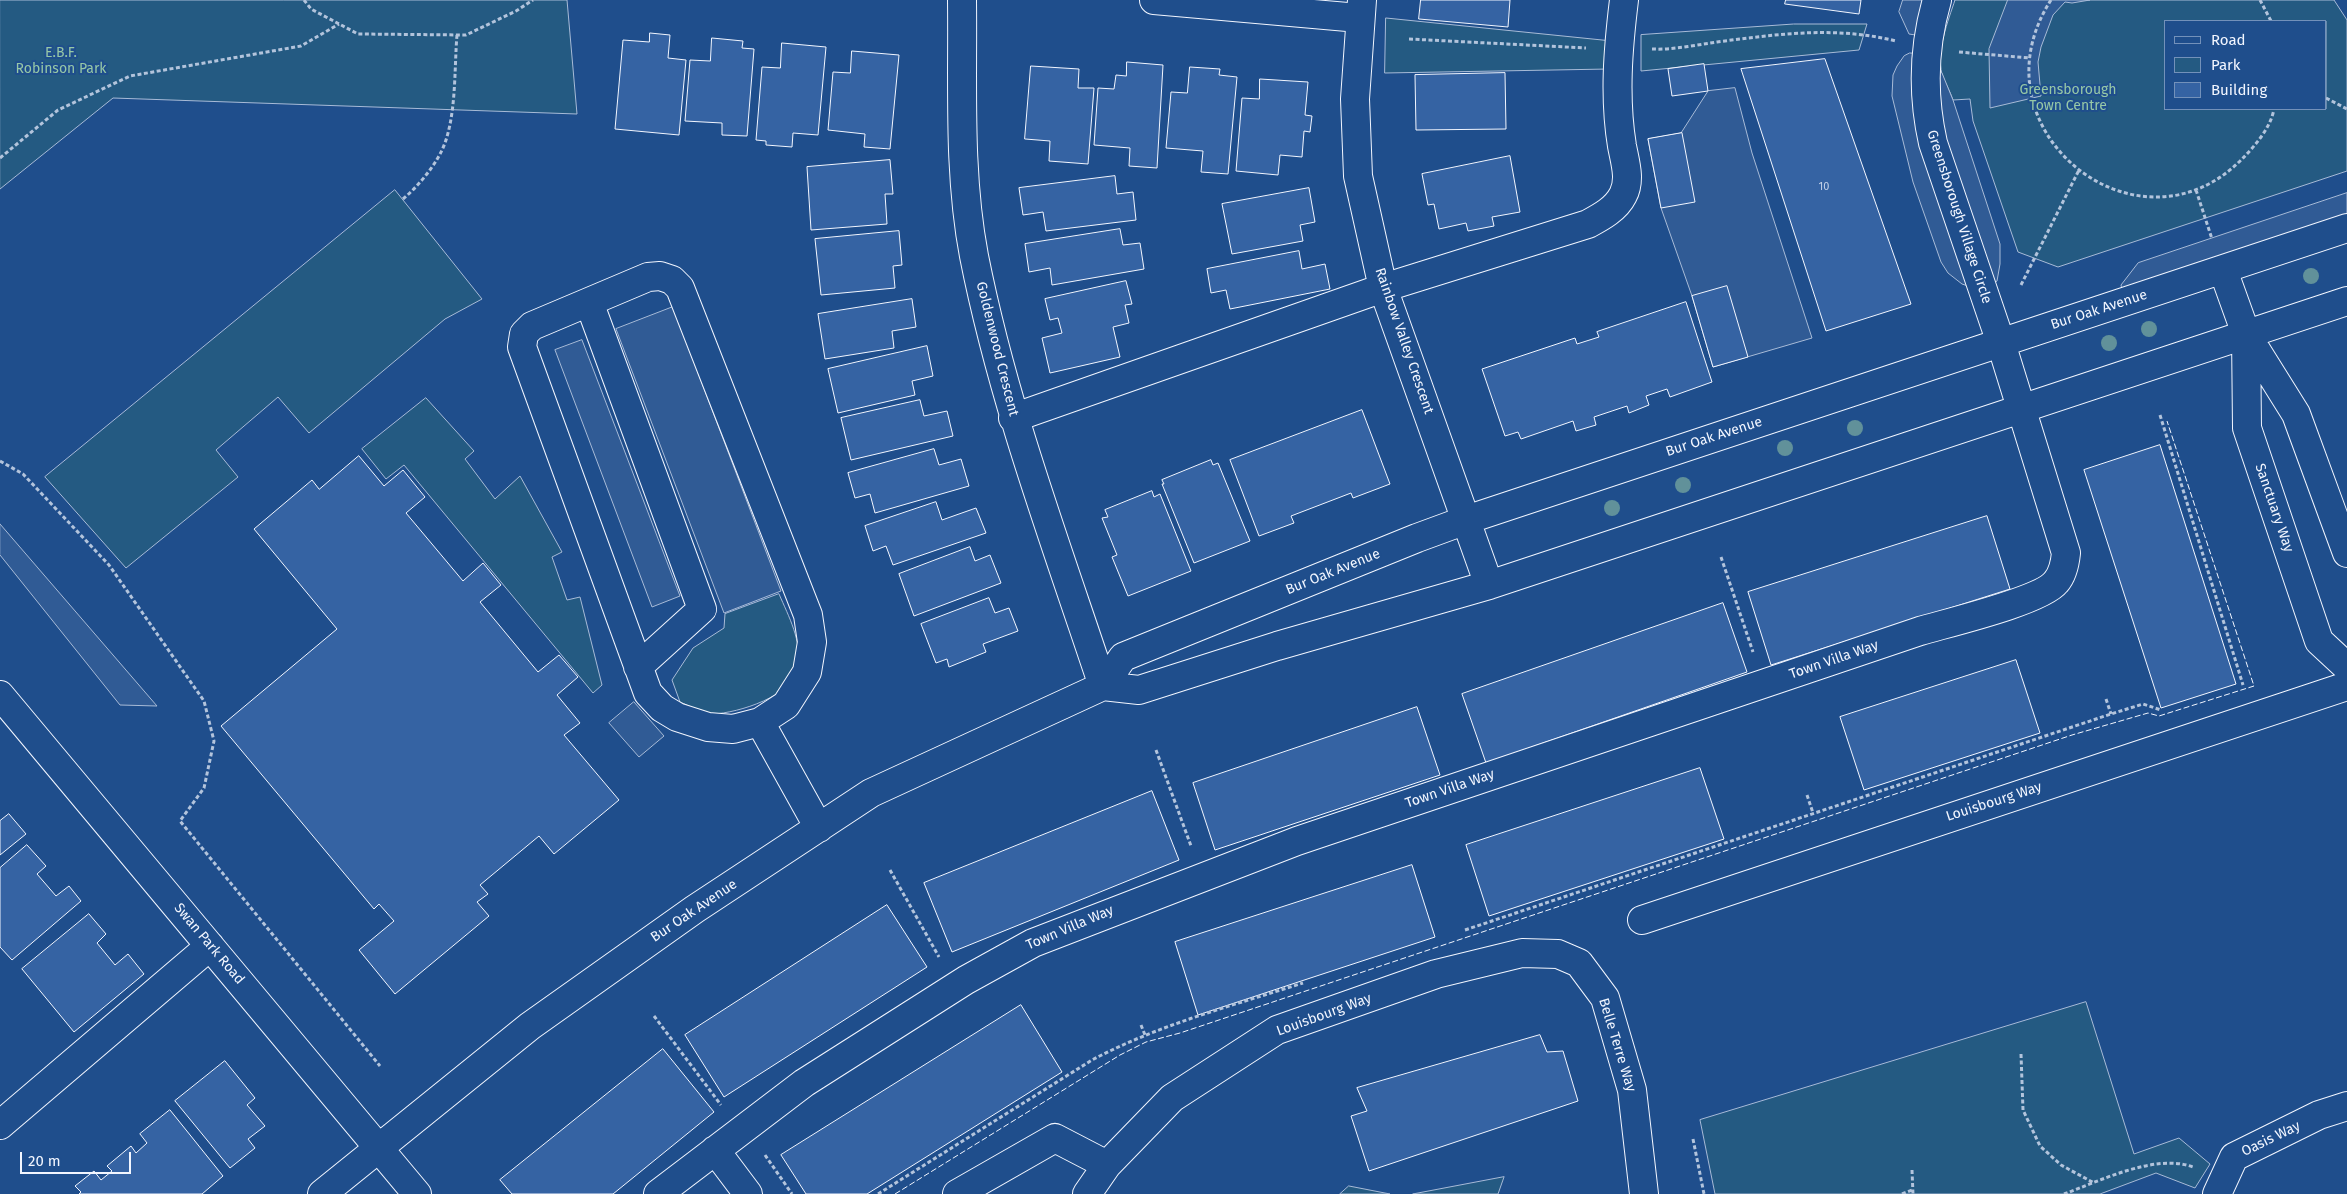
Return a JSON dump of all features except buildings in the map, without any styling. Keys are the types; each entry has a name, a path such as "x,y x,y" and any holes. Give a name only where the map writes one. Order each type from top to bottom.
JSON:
{"street":[{"name":"Goldenwood Crescent","path":"962,0 962,154 974,255 1013,418 1103,686"},
{"path":"1154,0 1361,9"},
{"path":"1013,418 1383,288 1588,224 1604,215 1617,204 1623,195 1627,175 1620,130 1618,49 1624,0"},
{"name":"Greensborough Village Circle","path":"1937,0 1926,48 1924,85 1927,118 1933,143 2022,408"},
{"name":"Rainbow Valley Crescent","path":"1361,9 1355,99 1358,176 1383,288 1489,585"},
{"name":"Bur Oak Avenue","path":"322,1194 530,1026 695,909 871,793 1103,686 1123,657 1466,520 2347,228"},
{"name":"Sanctuary Way","path":"2223,270 2246,334 2296,414 2347,553"},
{"path":"660,276 672,280 680,288 808,615 812,642 807,672 786,705 760,722 733,729 708,727 677,717 662,708 648,692 522,347 524,334 532,326 589,302 648,278 660,276"},
{"path":"1103,686 1139,690 1277,646 1489,585 2347,301"},
{"path":"589,302 702,609 638,667"},
{"name":"Sanctuary Way","path":"2246,334 2247,428 2319,641 2347,668"},
{"name":"Town Villa Way","path":"658,1194 804,1083 956,985 1033,943 1297,840 1920,631 2018,603 2056,583 2064,567 2066,553 2022,408"},
{"name":"Louisbourg Way","path":"1642,920 2347,686"},
{"name":"Swan Park Road","path":"0,695 416,1194"},
{"path":"760,722 818,828"},
{"path":"0,1125 210,946"},
{"name":"Louisbourg Way","path":"1087,1194 1107,1165 1172,1098 1277,1030 1436,974 1522,953 1558,954 1579,963"},
{"name":"Belle Terre Way","path":"1579,963 1605,998 1632,1090 1644,1194"},
{"name":"Oasis Way","path":"2220,1186 2234,1157 2318,1116 2347,1106"},
{"path":"970,1192 1055,1138 1107,1165"},
{"path":"715,1150 748,1194"}],"path":[{"path":"304,0 311,9 358,34 457,35 466,35 516,11 533,0"},
{"path":"2051,0 2043,12 2031,48 2029,85 2039,121 2059,153 2087,178 2122,193 2159,197 2196,190 2229,173 2256,146 2274,110"},
{"path":"2260,0 2270,20"},
{"path":"0,158 58,110 130,76 301,46 339,24"},
{"path":"1409,40 1658,50 1794,32 1829,31 1864,34 1926,48 2030,58"},
{"path":"403,199 417,186 440,154 450,125 457,35"},
{"path":"2327,99 2347,109"},
{"path":"2021,285 2079,170"},
{"path":"2196,190 2223,270"},
{"path":"2160,415 2245,685 2236,687"},
{"path":"0,461 23,474 109,565 204,701 214,742 204,788 180,821 380,1066"},
{"path":"1721,557 1763,684"},
{"path":"2106,699 2111,714"},
{"path":"1464,930 2111,714 2143,704 2158,711 2167,709"},
{"path":"1156,750 1201,877"},
{"path":"1807,795 1813,813"},
{"path":"890,870 956,985"},
{"path":"878,1194 1092,1060 1145,1034 1304,983"},
{"path":"654,1016 741,1130"},
{"path":"1141,1024 1145,1034"},
{"path":"2021,1054 2023,1110 2040,1146 2061,1165 2094,1184"},
{"path":"1692,1140 1704,1194"},
{"path":"2064,1194 2157,1162 2185,1164 2220,1186"},
{"path":"1902,1194 1912,1192 1912,1170"}],"green space":[{"name":"E.B.F. Robinson Park","path":"0,0 567,0 577,114 113,98 0,189"},
{"name":"Greensborough Town Centre","path":"1955,0 2334,0 2347,20 2347,171 2058,267 2018,252 1973,121 1970,99 1953,100 1942,74 1941,56 1946,27"},
{"path":"1386,18 1612,41 1609,69 1385,73"},
{"path":"1794,24 1867,24 1859,50 1641,71 1641,35"},
{"path":"395,190 482,299 445,319 309,433 278,397 216,450 238,477 126,568 45,477"},
{"path":"426,398 474,451 465,459 495,499 520,476 562,552 552,557 567,600 580,597 602,685 593,693 404,465 386,479 362,449"},
{"path":"779,594 794,629 799,657 794,677 787,686 763,701 724,713 705,713 680,702 672,680 693,648 724,628 725,614"},
{"path":"2086,1002 2134,1154 2179,1138 2210,1164 2195,1188 2156,1173 2100,1194 1715,1194 1700,1120"},
{"path":"1504,1177 1498,1194 1413,1194"},
{"path":"1349,1186 1390,1194 1340,1194"}],"shaded area":[{"path":"1903,0 1937,0 1928,37 1909,34 1899,12"},
{"path":"2008,0 2090,0 2072,3 2065,2 2053,15 2041,47 2038,62 2041,96 1990,108 1989,49"},
{"path":"1910,53 1926,54 1934,66 1942,73 1953,100 2000,244 2000,264 1997,281 1983,291 1962,284 1948,273 1941,262 1913,182 1892,96 1893,75 1904,56"},
{"path":"1735,88 1752,153 1812,338 1713,367 1692,296 1661,208 1648,139 1681,133 1708,91"},
{"path":"2347,193 2347,228 2124,301 2121,285 2138,263"},
{"path":"673,307 781,591 724,613 616,329"},
{"path":"582,340 680,596 652,607 555,350"},
{"path":"0,524 157,706 120,705 0,555"},
{"path":"634,702 664,736 639,757 609,723"}],"fence":[{"path":"895,1194 1120,1055 1146,1042 1180,1033 2072,735 2148,713 2159,716 2254,686 2167,421"}]}
